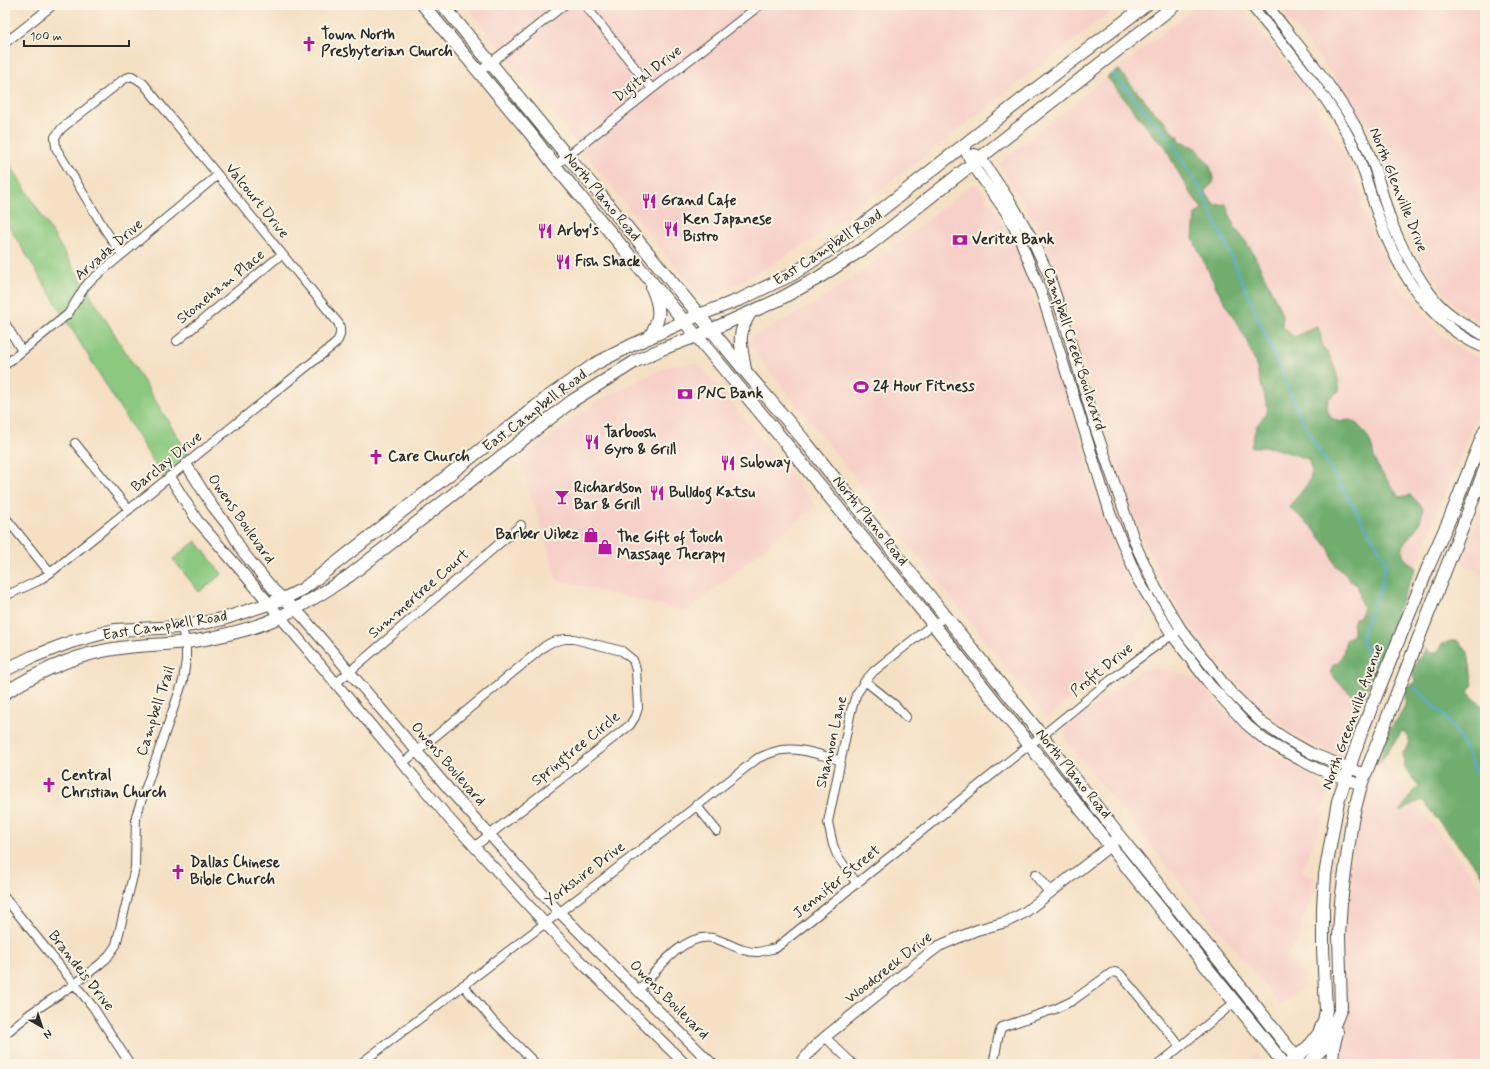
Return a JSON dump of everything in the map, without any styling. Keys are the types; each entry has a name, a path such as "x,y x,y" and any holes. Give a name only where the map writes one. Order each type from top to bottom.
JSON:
{"main road":[{"name":"North Plano Road","path":"423,5 530,132 555,166 788,446 933,624 1284,1064"},
{"name":"North Plano Road","path":"443,5 745,371 803,439 947,617 1042,736 1119,836 1239,985 1295,1062"},
{"name":"East Campbell Road","path":"5,670 32,657 71,642 115,630 181,627 224,619 283,599 304,589 531,410 595,364 649,338 741,299 793,274 834,247 1146,5"},
{"name":"East Campbell Road","path":"5,694 17,685 43,672 77,658 118,648 186,642 216,637 280,617 295,609 349,576 572,401 636,361 750,313 798,290 869,244 1175,5"},
{"path":"646,276 658,301 657,323 649,338"},
{"path":"745,371 740,342 740,332 750,313"},
{"path":"531,410 542,424"},
{"name":"North Greenville Avenue","path":"1295,1062 1319,1033 1324,1021 1326,1010 1323,949 1324,888 1336,815 1347,774 1361,733 1485,430"},
{"path":"788,446 803,439"},
{"name":"North Greenville Avenue","path":"1308,1064 1328,1040 1341,1008 1339,936 1341,902 1350,836 1363,780 1485,469"},
{"path":"447,476 458,490"},
{"path":"1234,1002 1239,997 1239,985"},
{"path":"1332,1064 1333,1048 1341,1008"}],"street":[{"path":"5,43 53,5"},
{"path":"480,72 564,5"},
{"path":"585,5 652,89"},
{"name":"Digital Drive","path":"555,166 760,5"},
{"name":"North Glenville Drive","path":"1251,5 1308,76 1342,124 1362,164 1384,232 1411,283 1434,314 1446,325 1459,335 1485,348"},
{"name":"North Glenville Drive","path":"1267,5 1333,92 1352,120 1372,159 1391,220 1405,250 1436,301 1448,312 1485,336"},
{"name":"Valcourt Drive","path":"123,254 104,228 56,148 55,137 62,128 124,79 132,76 143,83 339,324 341,332 339,339"},
{"name":"Campbell Creek Boulevard","path":"963,146 1012,204 1030,234 1046,268 1064,320 1085,393 1137,548 1156,588 1181,629 1228,689 1261,722 1286,739 1347,774 1363,780"},
{"name":"Campbell Creek Boulevard","path":"977,161 1019,237 1033,272 1111,516 1138,580 1172,635 1210,685 1246,723 1265,740 1318,769 1347,774"},
{"name":"Arvada Drive","path":"5,365 68,314 84,288 218,175"},
{"name":"Stoneham Place","path":"177,341 282,254"},
{"path":"1033,272 1046,268"},
{"path":"5,323 22,351"},
{"name":"Barclay Drive","path":"5,596 38,581 50,573 329,349 339,339"},
{"path":"1074,397 1085,393"},
{"path":"75,443 129,510"},
{"name":"Owens Boulevard","path":"186,464 213,507 228,526 242,551 274,590 295,609 489,835 559,912 712,1064"},
{"name":"Owens Boulevard","path":"170,477 197,520 474,847 577,958 685,1064"},
{"path":"5,517 50,573"},
{"name":"Summertree Court","path":"335,684 521,525"},
{"path":"1126,552 1137,548"},
{"name":"Shannon Lane","path":"857,884 837,855 833,845 828,822 840,760 856,695 874,671 933,624 947,617"},
{"name":"Campbell Trail","path":"5,1034 107,958 116,945 135,868 136,816 183,681 186,660 186,642 181,627"},
{"name":"Profit Drive","path":"1042,736 1123,670 1181,629"},
{"name":"Springtree Circle","path":"403,763 526,661 552,642 574,639 622,650 633,660 636,670 638,708 630,725 474,847"},
{"path":"865,681 895,705 906,717"},
{"path":"1246,723 1254,715"},
{"name":"Jennifer Street","path":"638,991 674,952 686,943 700,938 713,938 745,950 756,952 776,948 1042,736"},
{"name":"Yorkshire Drive","path":"360,1064 758,758 781,750 800,750 840,760"},
{"path":"696,805 717,831"},
{"name":"Woodcreek Drive","path":"800,1064 813,1048 927,955 940,946 977,930 1011,920 1024,913 1110,846 1119,836"},
{"path":"1036,876 1050,892"},
{"name":"Brandeis Drive","path":"6,902 94,1007 130,1064"},
{"path":"992,1064 998,1037 1002,1027 1032,1018 1072,1001 1111,973 1115,972 1120,974 1180,1046"},
{"path":"463,985 492,1020 536,1064"},
{"path":"1158,1064 1234,1002"},
{"path":"826,1037 853,1064"}],"shaded area":[{"path":"466,5 1119,5 827,231 773,264 704,302"},
{"path":"1198,5 1239,5 1307,90 1351,166 1363,201 1359,203 1401,294 1411,296 1439,335 1472,355 1485,360 1485,395 1342,749 1336,754 1315,746 1292,734 1252,699 1228,674 1190,627 1170,596 1149,555 1133,517 1049,253 1023,202 998,164"},
{"path":"1277,5 1485,5 1485,326 1457,307 1440,287 1421,259 1403,227 1376,145 1363,119 1332,74"},
{"path":"975,182 1018,249 1059,372 1104,518 1125,567 1150,613 1130,650 1047,718 750,346 749,342 753,335 759,334 814,304 870,266"},
{"path":"697,363 816,506 687,612 557,580 520,460 597,401 668,366"},
{"path":"1485,497 1485,577 1476,570 1464,564 1462,556"},
{"path":"1156,669 1186,674 1199,683 1233,719 1270,751 1317,778 1325,790 1327,798 1320,812 1325,814 1302,871 1315,878 1312,885 1316,887 1303,919 1300,937 1287,954 1306,977 1302,981 1305,985 1280,1005 1065,740 1065,731 1068,727 1141,670"},
{"path":"1377,754 1485,892 1485,1064 1338,1064 1339,1038 1344,998 1343,937 1354,845 1365,792"},
{"path":"1257,1054 1265,1064 1245,1064"}],"green space":[{"path":"1119,70 1155,113 1164,120 1174,134 1178,135 1180,141 1196,148 1210,166 1214,182 1206,190 1207,195 1215,205 1226,204 1234,226 1251,249 1271,289 1283,317 1282,326 1294,337 1317,326 1322,345 1333,362 1339,383 1339,391 1328,399 1327,408 1330,417 1340,422 1350,420 1354,422 1369,439 1378,467 1399,497 1411,495 1423,508 1418,526 1406,542 1402,552 1408,562 1416,568 1364,697 1359,697 1349,692 1330,673 1333,665 1339,662 1346,640 1353,634 1353,624 1355,618 1360,617 1363,607 1358,587 1335,565 1329,549 1312,527 1289,507 1309,482 1312,471 1308,459 1270,447 1251,447 1256,427 1268,410 1255,362 1246,339 1216,287 1193,239 1195,214 1203,210 1189,191 1166,147 1152,134 1107,77"},
{"path":"5,156 190,457 163,478 5,220"},
{"path":"196,541 222,574 199,592 173,559"},
{"path":"1450,641 1458,641 1468,652 1473,684 1468,692 1482,706 1485,706 1485,879 1422,800 1400,812 1413,791 1419,786 1406,770 1402,755 1410,742 1403,730 1379,764 1387,734 1404,708 1404,689 1415,682 1412,669 1426,648 1431,653 1437,653 1441,645"}],"waterway":[{"path":"1113,74 1169,138 1205,197 1308,432 1386,560 1381,588 1362,632 1363,646 1377,663"},
{"path":"1414,687 1442,713 1461,739 1485,795"}],"place":[{"name":"Town North Presbyterian Church","path":"309,44"},
{"name":"Grand Cafe","path":"649,201"},
{"name":"Ken Japanese Bistro","path":"671,229"},
{"name":"Arby's","path":"545,231"},
{"name":"Veritex Bank","path":"960,240"},
{"name":"Fish Shack","path":"563,262"},
{"name":"24 Hour Fitness","path":"861,387"},
{"name":"PNC Bank","path":"685,394"},
{"name":"Tarboosh Gyro & Grill","path":"592,442"},
{"name":"Care Church","path":"376,457"},
{"name":"Subway","path":"728,463"},
{"name":"Bulldog Katsu","path":"657,493"},
{"name":"Richardson Bar & Grill","path":"562,497"},
{"name":"Barber Uibez","path":"591,535"},
{"name":"The Gift of Touch Massage Therapy","path":"605,547"},
{"name":"Central Christian Church","path":"49,785"},
{"name":"Dallas Chinese Bible Church","path":"178,872"}]}
